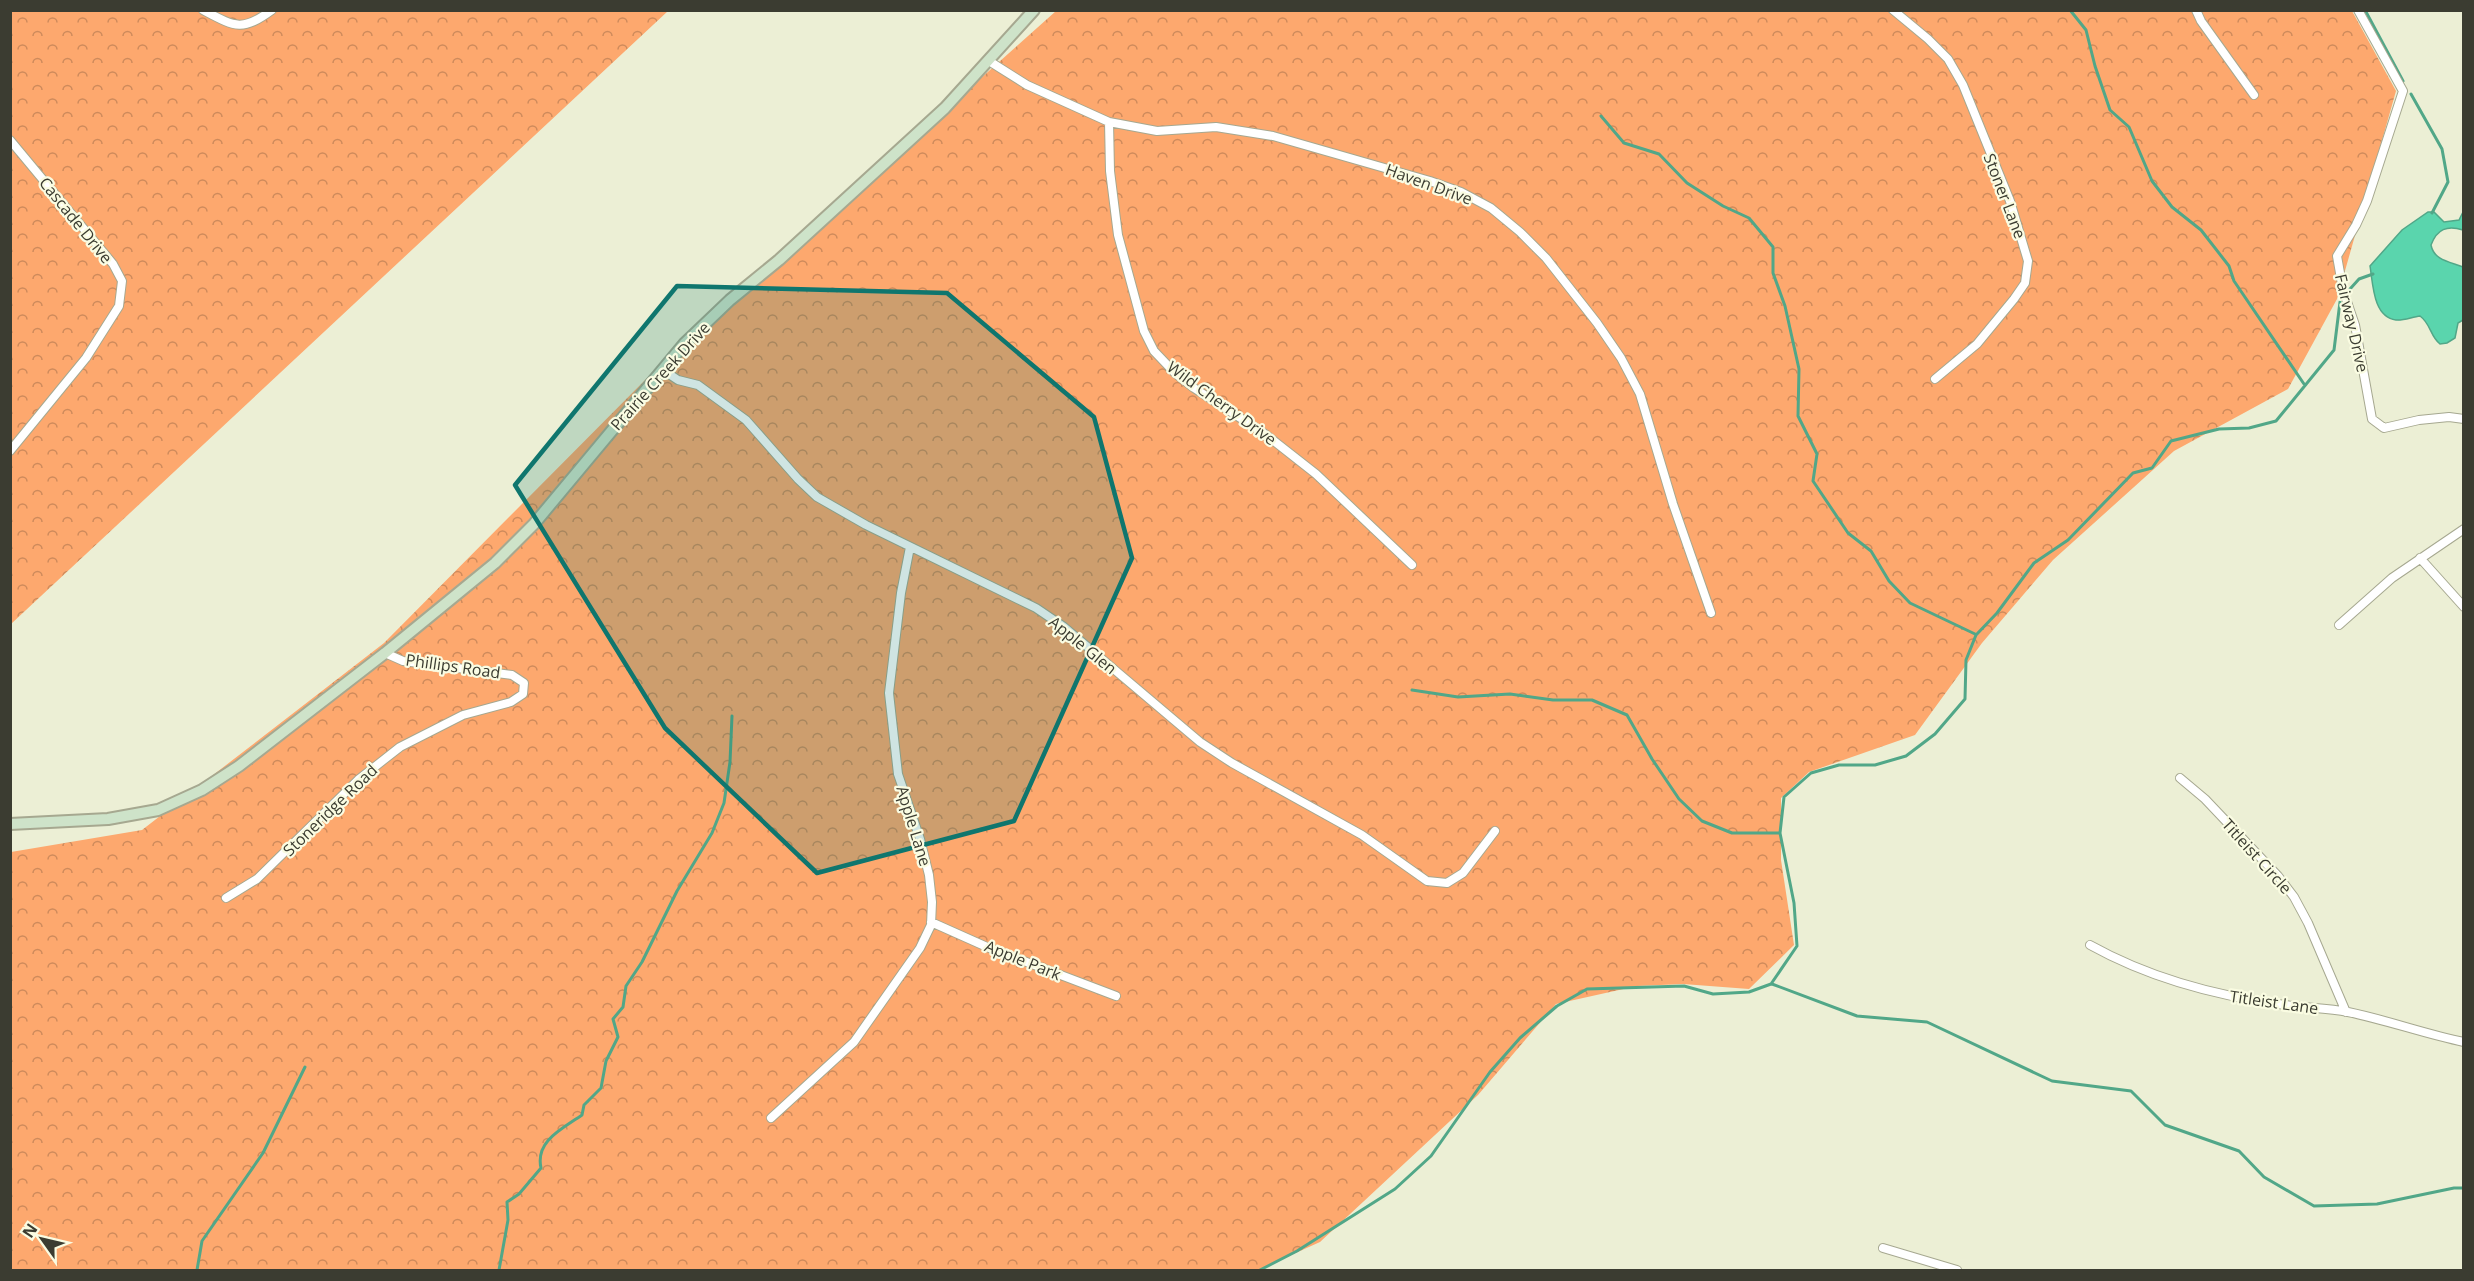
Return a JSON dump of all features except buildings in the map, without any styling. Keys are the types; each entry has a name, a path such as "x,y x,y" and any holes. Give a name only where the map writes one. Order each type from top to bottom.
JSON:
{"main road":[{"name":"Prairie Creek Drive","path":"10,824 108,819 158,810 202,790 239,766 385,653 495,563 534,524 685,343 945,108 1034,10"}],"street":[{"path":"203,10 229,24 251,24 272,10"},
{"name":"Stoner Lane","path":"1893,10 1948,59 1963,84 2010,201 2028,261 2025,283 2014,300 1977,344 1935,379"},
{"path":"2196,10 2201,21 2254,95"},
{"name":"Fairway Drive","path":"2358,10 2403,92 2367,201 2356,225 2337,256 2343,290 2355,325 2372,419 2384,428 2419,420 2449,417 2463,419"},
{"name":"Haven Drive","path":"989,61 1027,85 1109,122 1157,131 1216,127 1302,143 1430,181 1461,192 1491,208 1546,258 1579,298 1621,358 1640,394 1673,504 1711,612"},
{"name":"Wild Cherry Drive","path":"1109,122 1110,171 1118,235 1144,330 1154,351 1175,373 1194,388 1264,434 1316,474 1412,565"},
{"name":"Cascade Drive","path":"10,140 113,264 122,281 118,306 86,358 10,451"},
{"name":"Apple Glen","path":"663,370 678,380 698,385 746,420 798,479 839,511 1036,608 1081,641 1200,742 1232,764 1362,835 1427,881 1447,883 1463,873 1495,831"},
{"path":"2339,626 2392,578 2463,529"},
{"name":"Apple Lane","path":"771,1118 854,1042 920,948 931,922 932,902 929,875 920,839 898,774 889,693 901,593 910,547"},
{"path":"2421,558 2463,606"},
{"name":"Phillips Road","path":"385,653 403,661 512,675 520,681"},
{"name":"Stoneridge Road","path":"226,898 257,879 379,762 400,747 448,721 511,702 523,694 524,683 520,681"},
{"name":"Titleist Circle","path":"2180,778 2205,799 2294,897 2308,923 2346,1012"},
{"name":"Apple Park","path":"931,922 1116,996"},
{"name":"Titleist Lane","path":"2090,945 2120,962 2200,990 2255,1001 2346,1012 2463,1042"},
{"path":"1883,1248 1957,1270"}],"highlighted area":[{"path":"677,286 947,293 1094,417 1132,558 1014,821 817,873 665,728 515,485"}],"green space":[{"path":"11,11 668,11 11,624"},
{"path":"1056,11 2352,11 2396,91 2337,299 2288,389 2174,451 2053,560 1982,643 1915,735 1809,772 1781,798 1781,860 1794,945 1749,989 1683,984 1637,986 1556,1004 1478,1095 1320,1242 1258,1270 11,1270 11,852 142,830 384,643 660,365"}],"shaded area":[{"path":"2428,212 2434,212 2444,222 2459,220 2463,212 2463,230 2447,228 2436,235 2431,245 2439,258 2463,267 2463,320 2458,323 2455,338 2440,344 2420,316 2396,320 2388,318 2383,313 2373,290 2370,266 2402,230"}],"waterway":[{"path":"2070,10 2086,30 2110,110 2129,127 2152,181 2172,207 2201,230 2229,266 2234,281 2304,384"},
{"path":"2365,10 2403,81"},
{"path":"2411,94 2442,149 2448,182 2432,213"},
{"path":"1601,116 1624,143 1659,154 1687,183 1723,206 1749,218 1773,247 1773,273 1785,306 1799,369 1798,416 1817,454 1813,481 1848,533 1871,551 1889,581 1910,603 1975,634"},
{"path":"2350,289 2359,279 2373,274"},
{"path":"1260,1270 1297,1251 1395,1189 1431,1156 1490,1072 1520,1038 1557,1006 1587,989 1684,986 1713,994 1749,992 1771,984 1797,946 1794,903 1780,833 1784,797 1811,773 1839,765 1875,765 1906,756 1935,734 1965,699 1966,660 1976,635 1997,613 2034,563 2068,540 2133,473 2152,468 2171,441 2219,429 2249,428 2276,421 2334,350 2340,302"},
{"path":"1412,690 1458,697 1510,694 1553,700 1592,700 1627,715 1652,759 1679,799 1702,821 1732,833 1780,833"},
{"path":"499,1270 508,1220 507,1202 519,1194 541,1168 540,1159 546,1143 582,1115 584,1105 601,1088 606,1061 618,1037 613,1019 623,1007 626,986 642,962 677,891 712,833 724,803 730,762 732,716"},
{"path":"1772,984 1857,1016 1927,1022 2052,1081 2131,1091 2165,1125 2239,1151 2264,1177 2314,1206 2377,1204 2454,1188 2464,1188"},
{"path":"197,1270 202,1241 263,1153 305,1067"}]}
